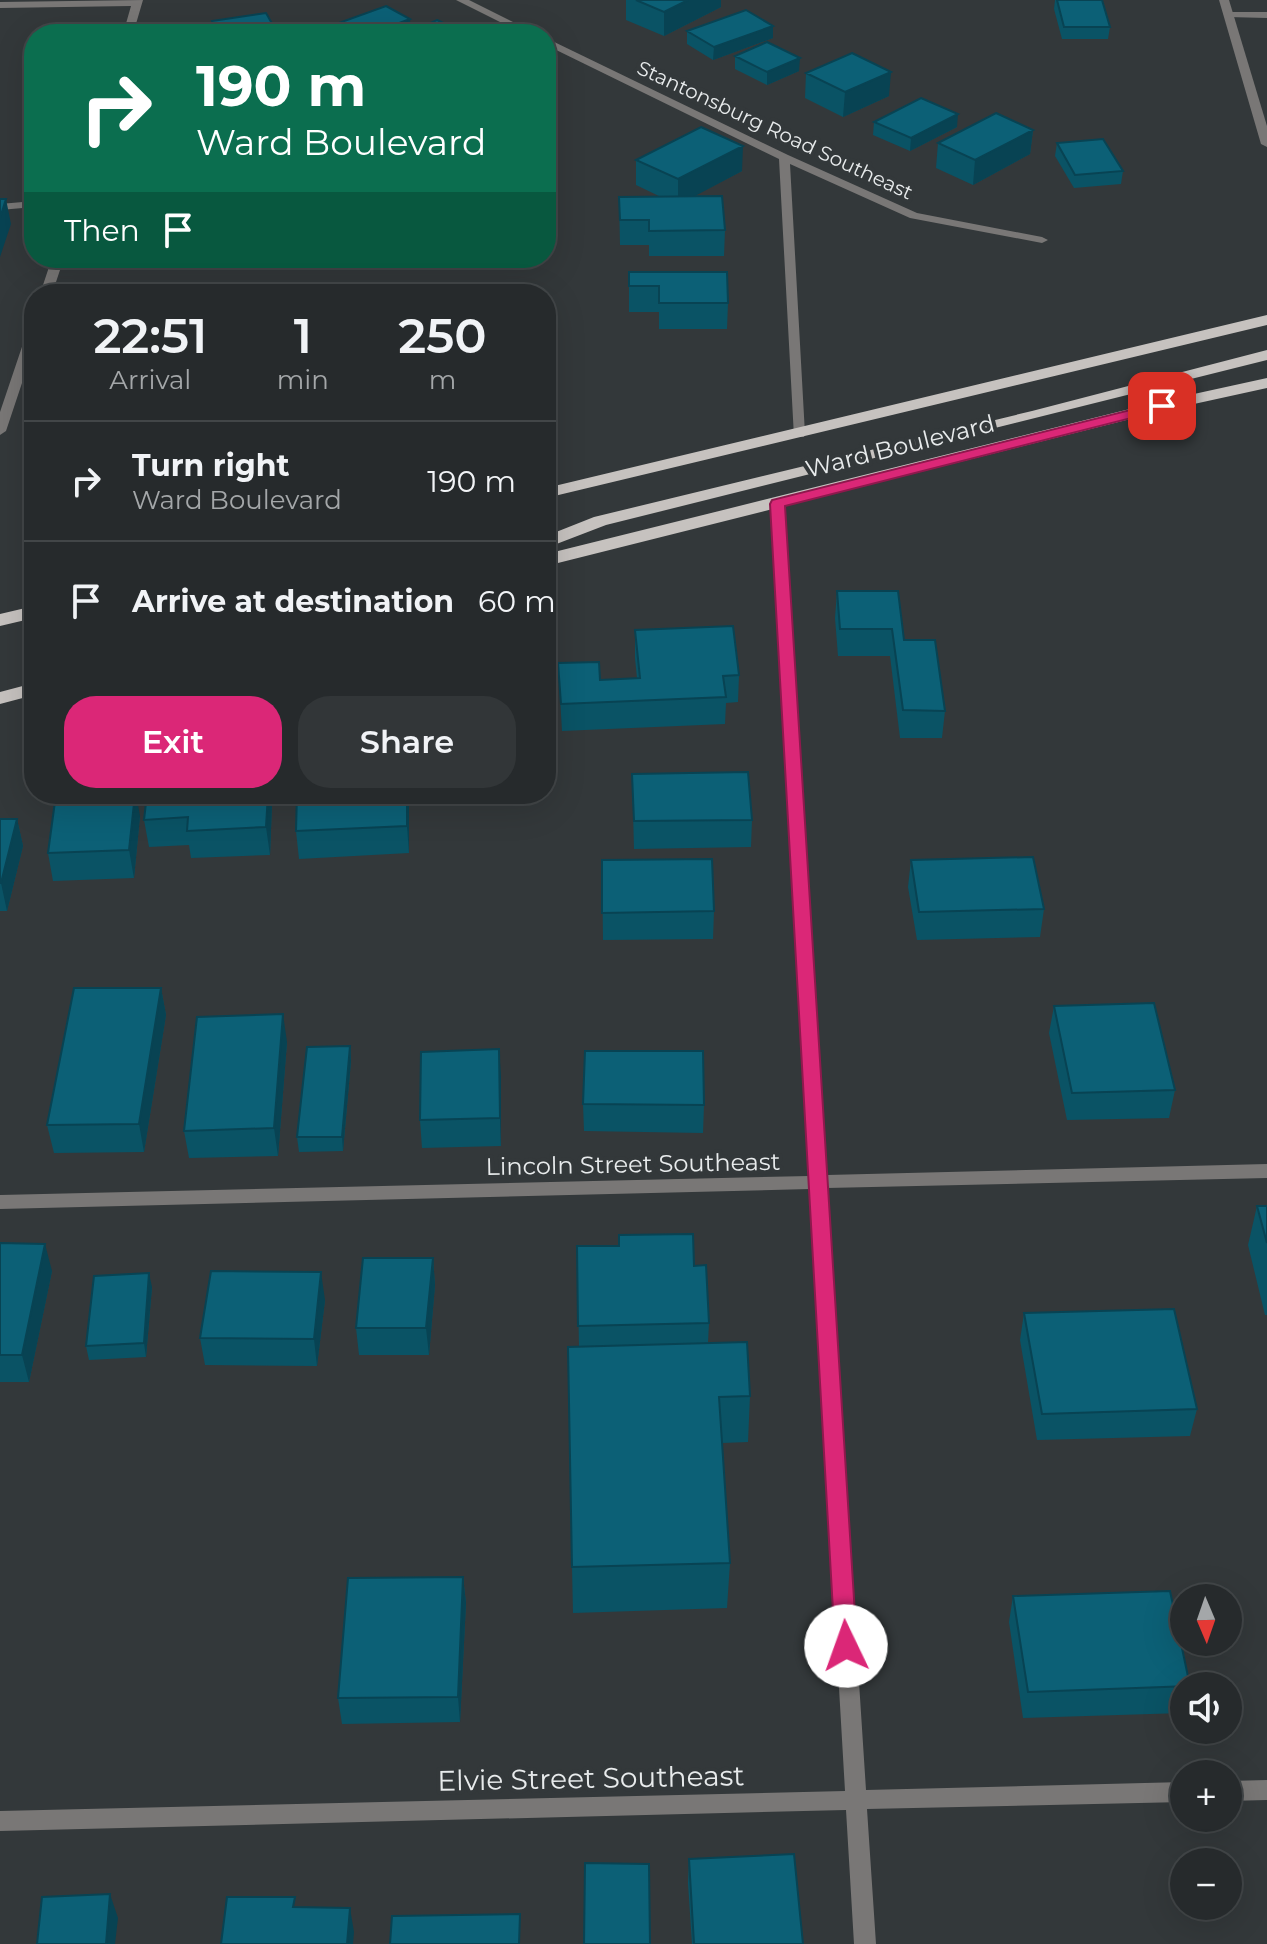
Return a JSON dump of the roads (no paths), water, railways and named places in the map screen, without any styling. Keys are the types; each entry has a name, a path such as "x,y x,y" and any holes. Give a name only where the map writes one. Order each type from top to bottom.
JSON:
{"highway":[{"name":"Ward Boulevard","path":"556,491 1267,320"},
{"path":"556,538 600,521 1036,415 1267,355"},
{"name":"Ward Boulevard","path":"556,558 1162,406 1267,383"},
{"path":"0,620 24,614"},
{"path":"0,698 24,692"}],"street":[{"path":"461,0 511,24"},
{"path":"1224,0 1267,144"},
{"path":"0,5 138,2 131,24"},
{"path":"1228,14 1267,15"},
{"name":"Stantonsburg Road Southeast","path":"556,46 784,157 914,216 1042,240"},
{"path":"784,157 799,434"},
{"path":"0,207 24,205"},
{"path":"0,431 24,359"},
{"path":"777,504 865,1944"},
{"name":"Lincoln Street Southeast","path":"0,1202 1267,1171"},
{"path":"1242,1791 1267,1790"},
{"name":"Elvie Street Southeast","path":"0,1821 1170,1792"}]}
